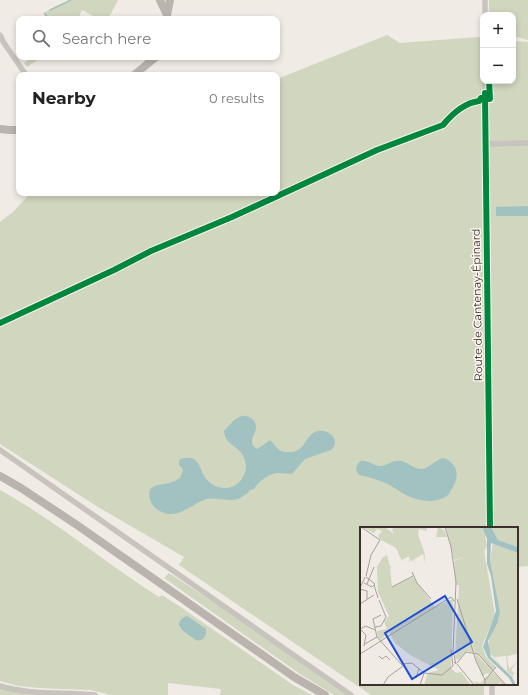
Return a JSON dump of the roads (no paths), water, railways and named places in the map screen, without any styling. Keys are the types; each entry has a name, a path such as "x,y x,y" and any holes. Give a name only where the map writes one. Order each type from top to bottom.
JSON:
{"main road":[{"path":"167,16 160,0 169,0 167,16"},
{"path":"138,72 152,60"},
{"path":"0,129 16,130"},
{"path":"0,476 22,488 294,677 325,695"}],"street":[{"path":"485,0 485,12"},
{"path":"0,35 2,43 24,72"},
{"name":"Route de Cantenay-Épinard","path":"485,84 490,527"},
{"path":"486,144 528,143"},
{"path":"0,450 351,695"},
{"path":"0,686 8,689 26,691 95,695"}],"water":[{"path":"528,206 528,216 496,216 496,207"},
{"path":"241,416 250,417 255,423 256,429 252,438 252,444 257,449 270,440 281,451 297,451 302,447 310,435 318,431 331,434 335,442 334,446 331,450 305,459 292,474 275,473 268,476 261,480 254,489 250,490 238,499 207,499 174,514 168,514 155,508 149,495 151,488 170,483 180,478 183,470 179,465 180,459 192,458 195,460 208,481 220,488 229,488 238,484 246,470 245,459 239,450 225,437 224,431 234,420"},
{"path":"443,458 452,463 455,467 457,476 456,481 447,496 434,501 410,497 388,484 359,475 356,470 360,462 363,461 380,466 395,461 401,461 416,468 424,469"},
{"path":"186,616 206,629 203,639 196,640 182,629 179,623 181,619"}],"waterway":[{"path":"50,10 71,0"}]}
